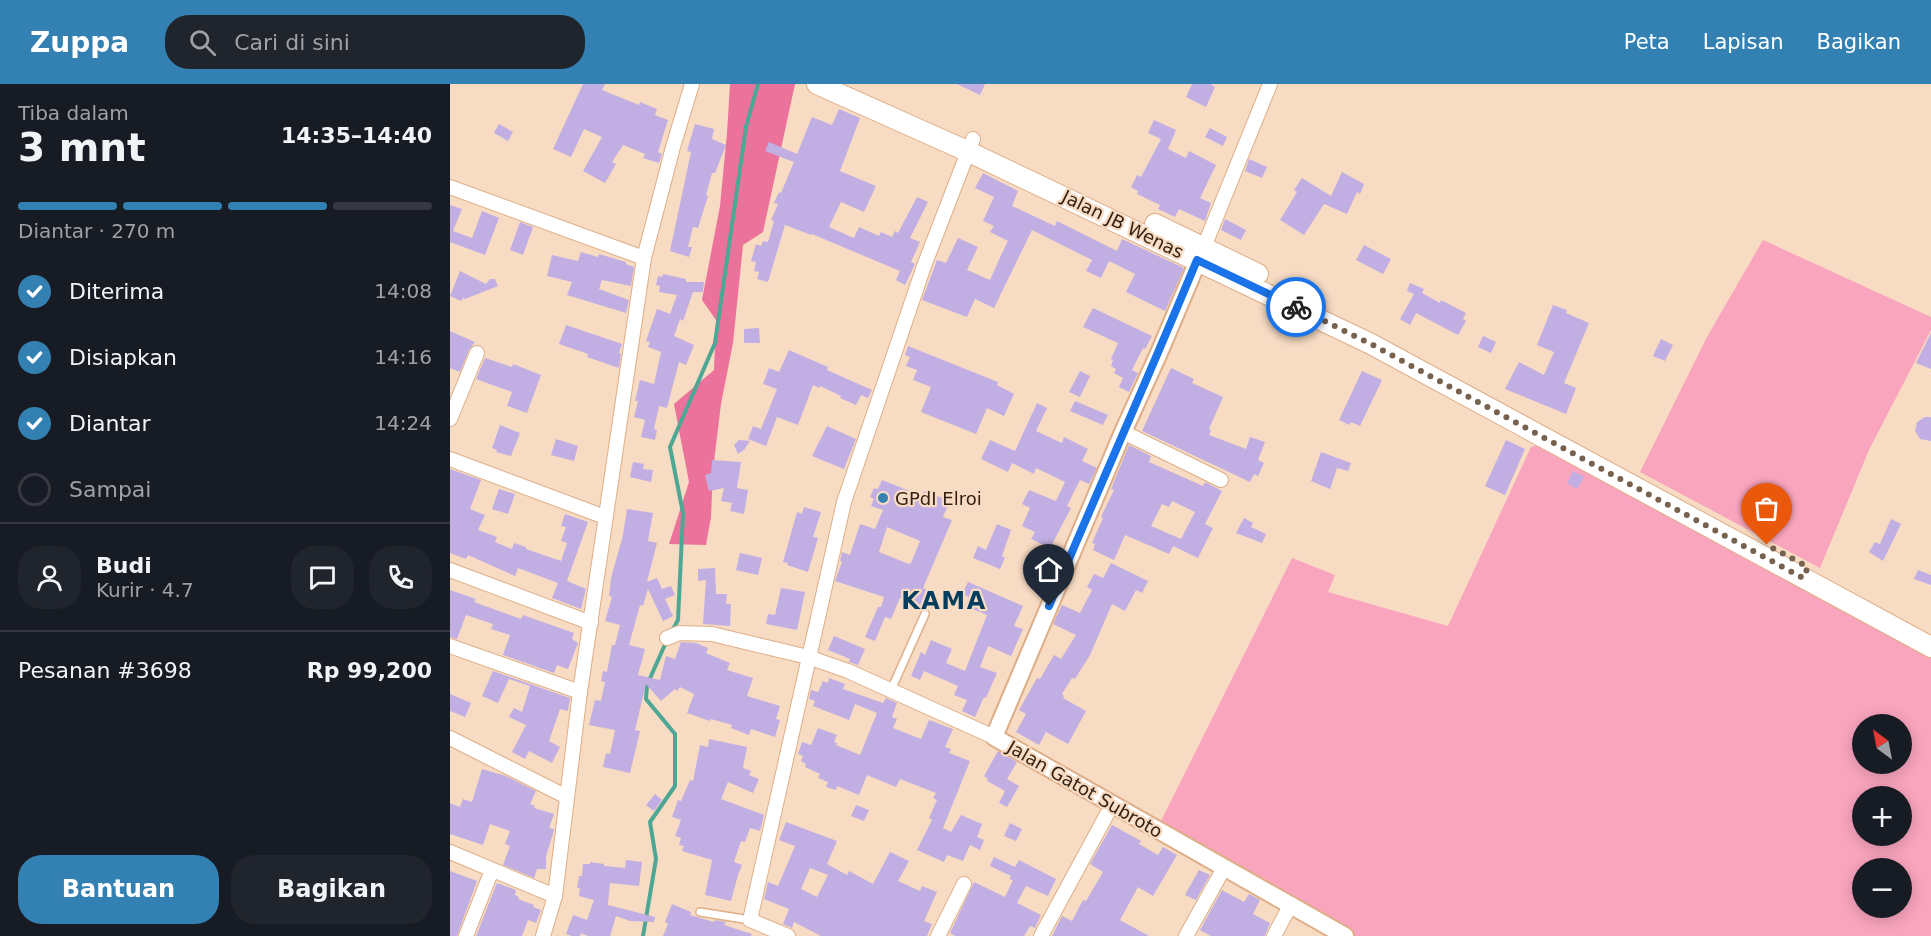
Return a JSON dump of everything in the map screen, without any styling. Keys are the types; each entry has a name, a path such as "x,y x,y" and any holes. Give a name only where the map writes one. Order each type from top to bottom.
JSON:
{"main road":[{"name":"Jalan JB Wenas","path":"817,84 843,87 1200,253 1371,344 1475,394 1805,573 1931,647"},
{"name":"Jalan JB Wenas","path":"1805,573 1931,633"}],"street":[{"path":"543,936 555,896 580,692 644,258 692,84"},
{"path":"1200,253 1270,84"},
{"path":"788,936 750,920 843,502 924,266 970,145"},
{"path":"450,187 644,258"},
{"name":"Jalan Gatot Subroto","path":"1200,253 993,737 1345,936"},
{"path":"450,420 456,386 477,353"},
{"path":"1123,432 1221,480"},
{"path":"450,459 605,517"},
{"path":"450,570 591,623"},
{"path":"668,638 679,633 712,634 808,657 848,671 993,737"},
{"path":"450,646 580,692"},
{"path":"450,738 567,797"},
{"path":"1041,936 1112,805"},
{"path":"450,852 555,896"},
{"path":"1186,936 1224,868"},
{"path":"466,936 492,870"},
{"path":"938,936 964,884"},
{"path":"1274,936 1291,904"}],"lane":[{"path":"891,690 925,614"},
{"path":"700,912 750,920"}],"shaded area":[{"path":"730,84 795,84 763,232 743,245 733,343 721,404 713,470 711,517 706,545 669,544 689,482 674,404 714,370 716,320 702,300 720,206"},
{"path":"1763,240 1931,317 1931,330 1869,450 1820,568 1640,472 1707,337"},
{"path":"1541,444 1931,653 1931,936 1341,936 1157,829 1292,558 1335,575 1328,592 1448,626 1531,447"}],"building":[{"path":"583,84 605,84 602,90 639,105 640,102 657,109 655,115 668,120 658,152 662,154 659,163 643,158 645,154 623,145 612,162 616,164 605,183 583,171 602,137 584,129 571,157 553,149"},
{"path":"957,84 985,84 980,95"},
{"path":"1192,84 1210,84 1215,87 1206,107 1186,97"},
{"path":"839,109 860,118 840,171 876,186 864,212 841,202 829,227 854,238 859,227 879,236 881,232 892,237 895,231 898,233 917,197 928,202 910,238 920,242 911,262 915,264 905,285 896,280 900,271 785,225 768,282 757,279 759,272 754,271 756,262 751,261 756,244 761,246 763,241 768,242 774,221 771,220 778,204 774,203 779,192 781,193 794,162 765,151 769,142 797,154 812,117 832,125"},
{"path":"1154,120 1176,130 1168,149 1186,158 1189,151 1216,165 1200,198 1211,203 1205,221 1179,209 1175,217 1158,209 1160,205 1137,194 1138,191 1131,187 1137,175 1141,177 1161,139 1148,133"},
{"path":"499,124 513,132 508,141 494,133"},
{"path":"695,124 714,129 712,139 726,145 715,173 712,173 698,228 693,227 688,247 692,247 689,257 670,251 691,152 687,151"},
{"path":"1210,128 1227,137 1223,146 1205,137"},
{"path":"1249,159 1267,167 1262,178 1245,171"},
{"path":"1342,172 1364,184 1360,194 1357,192 1347,214 1324,204 1304,235 1280,220 1297,192 1294,190 1302,178 1331,196"},
{"path":"983,173 1018,191 1012,206 1055,226 1057,221 1117,251 1122,239 1184,268 1165,311 1126,292 1135,274 1109,261 1101,278 1086,271 1092,260 1032,230 994,308 975,299 967,317 922,300 937,260 946,263 958,238 978,247 967,270 990,280 1008,241 990,232 994,226 983,221 994,197 975,188"},
{"path":"450,205 462,209 453,231 472,238 482,211 499,218 485,255 450,242"},
{"path":"1225,219 1246,230 1241,240 1221,230"},
{"path":"520,222 533,227 523,255 510,250"},
{"path":"1364,245 1391,259 1383,274 1356,260"},
{"path":"581,252 598,257 599,254 626,262 634,267 631,286 602,280 599,289 629,300 626,313 567,295 572,282 547,276 552,255 578,261"},
{"path":"460,271 486,284 490,279 495,279 498,286 463,298 461,301 450,296"},
{"path":"663,274 686,279 686,282 704,282 703,292 693,292 683,321 680,319 674,336 694,345 686,365 679,362 667,408 659,406 654,429 657,430 655,440 641,437 645,420 634,417 640,380 654,384 661,352 648,347 650,342 646,341 657,309 670,314 677,295 659,292 660,286 656,285 658,276 662,277"},
{"path":"1410,283 1424,289 1422,293 1440,303 1441,300 1466,313 1463,319 1466,321 1458,335 1416,313 1410,325 1400,319 1414,294 1407,291"},
{"path":"1553,305 1589,323 1564,383 1576,388 1566,414 1505,389 1519,362 1544,375 1554,352 1537,345"},
{"path":"1093,308 1152,336 1132,370 1138,373 1129,392 1119,387 1123,378 1114,373 1116,369 1111,366 1113,360 1111,359 1118,343 1083,327"},
{"path":"566,325 622,344 619,353 621,354 619,368 559,344"},
{"path":"759,328 760,343 744,343 744,329"},
{"path":"450,331 475,342 460,372 450,368"},
{"path":"1931,333 1931,369 1916,363"},
{"path":"1483,336 1496,342 1491,353 1478,347"},
{"path":"1661,339 1673,345 1665,361 1653,356"},
{"path":"908,346 998,382 997,385 1014,394 1004,416 987,408 976,434 921,412 931,387 913,380 917,370 906,366 910,357 905,355"},
{"path":"789,350 872,390 868,398 861,395 856,405 820,386 819,388 813,385 798,425 777,417 766,446 748,439 753,426 761,429 777,389 763,384 769,368 779,372"},
{"path":"485,358 512,367 513,364 541,375 527,413 507,406 512,392 476,379"},
{"path":"1171,368 1194,379 1192,383 1223,397 1209,429 1211,430 1209,435 1246,449 1250,437 1265,442 1258,460 1264,463 1258,476 1254,474 1250,482 1142,431"},
{"path":"1080,371 1090,376 1080,397 1069,392"},
{"path":"1362,371 1382,380 1360,426 1351,422 1350,425 1339,420"},
{"path":"1075,401 1108,415 1103,425 1070,411"},
{"path":"1037,403 1047,408 1036,431 1062,443 1064,437 1088,449 1082,461 1097,468 1089,484 1080,480 1067,506 1071,508 1050,548 1031,539 1035,532 1022,526 1030,508 1022,504 1029,490 1056,501 1065,482 1036,468 1034,474 1012,463 1008,472 981,459 990,440 1015,451"},
{"path":"1925,417 1931,417 1931,441 1920,439 1915,431 1917,422"},
{"path":"500,425 520,433 511,456 496,452 497,450 492,448"},
{"path":"827,426 856,439 844,469 812,456"},
{"path":"556,439 578,446 574,461 551,455"},
{"path":"739,440 750,441 738,454 734,445"},
{"path":"1506,440 1525,449 1505,495 1485,486"},
{"path":"1129,445 1151,456 1149,462 1203,486 1205,482 1222,491 1205,524 1213,528 1198,558 1173,546 1169,554 1125,535 1114,560 1093,550 1095,544 1092,543 1103,518 1101,517 1114,490 1111,489","holes":["1172,501 1195,512 1181,539 1151,526 1162,504 1169,507"]},
{"path":"1321,452 1351,463 1348,471 1337,468 1330,489 1311,481"},
{"path":"712,460 741,462 737,488 748,490 744,514 730,511 732,503 721,501 724,488 709,491 705,475 711,473"},
{"path":"633,462 644,464 643,469 653,470 651,482 630,477"},
{"path":"450,469 481,480 470,509 485,515 478,530 497,537 495,542 512,549 514,543 561,561 567,543 561,541 566,527 561,526 565,514 588,522 567,581 586,589 581,609 552,598 558,583 518,568 515,576 468,555 466,559 450,553"},
{"path":"1573,471 1584,477 1577,489 1567,483"},
{"path":"882,480 922,496 924,491 950,501 943,517 952,520 923,588 932,592 924,608 900,598 891,619 885,617 875,641 865,637 884,597 835,581 842,562 840,561 842,552 850,555 860,524 875,529 883,510 871,506 874,499 870,497 874,488 878,489","holes":["887,527 920,541 909,564 879,552"]},
{"path":"499,489 515,494 508,514 492,509"},
{"path":"804,507 821,512 813,537 818,538 808,572 783,562 797,512 802,514"},
{"path":"627,509 653,513 648,541 657,543 647,582 657,578 662,589 671,586 675,595 665,599 673,616 663,621 648,589 643,606 640,605 629,645 645,649 638,675 660,680 666,656 675,659 681,642 696,643 708,648 706,653 730,663 727,670 753,678 747,696 780,706 776,719 780,720 775,737 751,729 749,735 731,728 732,725 711,719 710,721 687,713 694,694 680,687 661,701 646,684 635,730 640,731 630,773 603,767 606,753 610,754 615,730 589,725 595,700 601,701 605,682 601,681 603,671 607,672 612,645 615,645 620,625 605,621 612,597 609,596 611,578 623,535"},
{"path":"1244,518 1253,523 1251,527 1266,534 1262,543 1236,533"},
{"path":"1891,519 1901,524 1883,561 1869,552 1875,542 1880,544"},
{"path":"997,524 1011,530 1002,556 1005,558 1000,569 973,558 978,546 986,550"},
{"path":"740,553 762,558 758,575 736,570"},
{"path":"1111,563 1148,581 1142,593 1136,590 1125,611 1112,604 1090,655 1075,679 1072,678 1062,694 1063,698 1086,711 1068,744 1046,732 1039,745 1016,732 1026,714 1019,710 1037,678 1040,679 1054,655 1061,659 1076,635 1053,624 1062,605 1080,613 1092,590 1087,587 1094,574 1103,578"},
{"path":"715,568 716,594 727,594 726,604 731,604 730,626 703,624 706,580 698,581 698,569"},
{"path":"1918,570 1931,575 1931,585 1914,579"},
{"path":"968,582 1023,606 1014,626 1023,629 1011,656 988,646 980,667 997,673 975,717 962,711 967,700 954,695 958,686 924,671 920,680 911,676 921,652 925,655 931,640 952,649 946,663 965,671 987,615 965,606 969,597 962,594"},
{"path":"781,588 805,592 797,630 766,624 768,614 775,615"},
{"path":"450,590 476,599 474,602 521,619 523,615 574,633 572,639 578,643 568,669 557,665 554,673 503,655 510,635 491,629 493,624 466,615 457,639 450,637"},
{"path":"834,636 865,649 858,665 828,650"},
{"path":"493,671 570,698 568,711 560,709 549,741 560,747 552,763 529,751 525,759 512,752 526,725 509,717 514,708 522,712 530,686 509,679 498,703 482,696"},
{"path":"829,678 845,684 843,689 883,703 886,698 897,703 892,717 897,719 893,728 921,739 929,720 953,729 945,747 951,749 949,753 970,761 943,828 951,832 961,815 982,824 977,837 984,840 980,850 970,845 963,861 947,855 944,862 917,850 932,820 929,818 937,800 933,798 936,793 900,779 896,787 867,775 859,795 837,786 836,790 826,787 828,782 818,778 820,774 805,767 806,764 801,761 803,756 798,754 802,742 811,745 818,728 837,735 834,742 837,743 836,745 860,755 877,713 855,704 849,720 813,706 815,701 809,699 811,690 818,692 823,681 828,683"},
{"path":"450,694 471,703 465,717 450,711"},
{"path":"709,739 747,747 743,768 751,771 749,775 759,779 753,793 728,782 721,799 764,815 760,831 750,828 745,842 741,841 734,862 742,865 731,901 705,895 712,860 682,851 684,846 679,845 681,838 675,836 681,820 672,817 678,800 681,801 690,780 693,781 700,745 708,747"},
{"path":"998,751 1017,762 1007,779 1019,786 1007,807 999,803 1005,791 987,781 988,779 984,776"},
{"path":"482,769 506,776 536,791 530,804 535,806 534,808 554,814 549,828 554,829 546,856 546,869 537,869 534,878 503,865 510,846 505,844 510,831 490,824 483,845 450,834 450,803 460,807 463,799 472,802"},
{"path":"655,794 662,800 654,811 646,805"},
{"path":"856,805 869,810 864,821 851,816"},
{"path":"786,822 837,841 827,864 847,875 849,871 873,884 890,852 909,861 898,881 920,891 922,886 937,892 924,921 932,924 927,936 821,936 794,922 792,928 783,924 789,909 764,899 768,882 778,886 795,846 779,840","holes":["810,868 828,875 817,897 801,889"]},
{"path":"1010,823 1022,829 1016,841 1004,836"},
{"path":"1112,825 1141,841 1139,844 1158,855 1163,847 1177,855 1153,896 1138,887 1120,920 1149,936 1052,936 1062,916 1072,921 1083,900 1086,901 1103,872 1090,864"},
{"path":"994,857 1015,867 1019,860 1056,879 1048,896 1026,886 1017,903 1041,915 1035,928 1030,926 1024,936 955,936 950,933 974,882 1005,897 1013,880 1009,879 1011,876 990,866"},
{"path":"626,860 642,862 639,886 610,883 608,905 655,917 654,922 630,921 616,916 610,936 566,934 573,915 587,920 594,900 579,896 580,888 577,888 579,876 582,876 583,864 590,864 590,862 625,868"},
{"path":"1199,870 1210,875 1196,900 1185,895"},
{"path":"450,871 477,881 457,936 450,936"},
{"path":"497,883 516,890 515,895 519,897 518,899 541,910 536,923 528,920 522,936 476,936"},
{"path":"1222,890 1244,902 1249,894 1260,900 1253,914 1270,923 1265,936 1211,936 1200,930"},
{"path":"672,904 691,912 690,915 714,922 715,920 726,922 724,925 752,934 751,936 663,936 668,924 665,922"}],"waterway":[{"path":"672,631 678,620 683,513 670,447 715,343 746,127 758,84"},
{"path":"643,936 656,859 650,822 675,786 675,734 646,699 647,685 667,640"}],"way so far":[{"path":"1296,307 1371,344 1803,578 1808,567 1767,545"}],"place":[{"name":"GPdI Elroi","path":"883,498"}],"district":[{"name":"KAMA","path":"944,601"}],"route":[{"path":"1049,606 1197,260 1296,307"}]}
